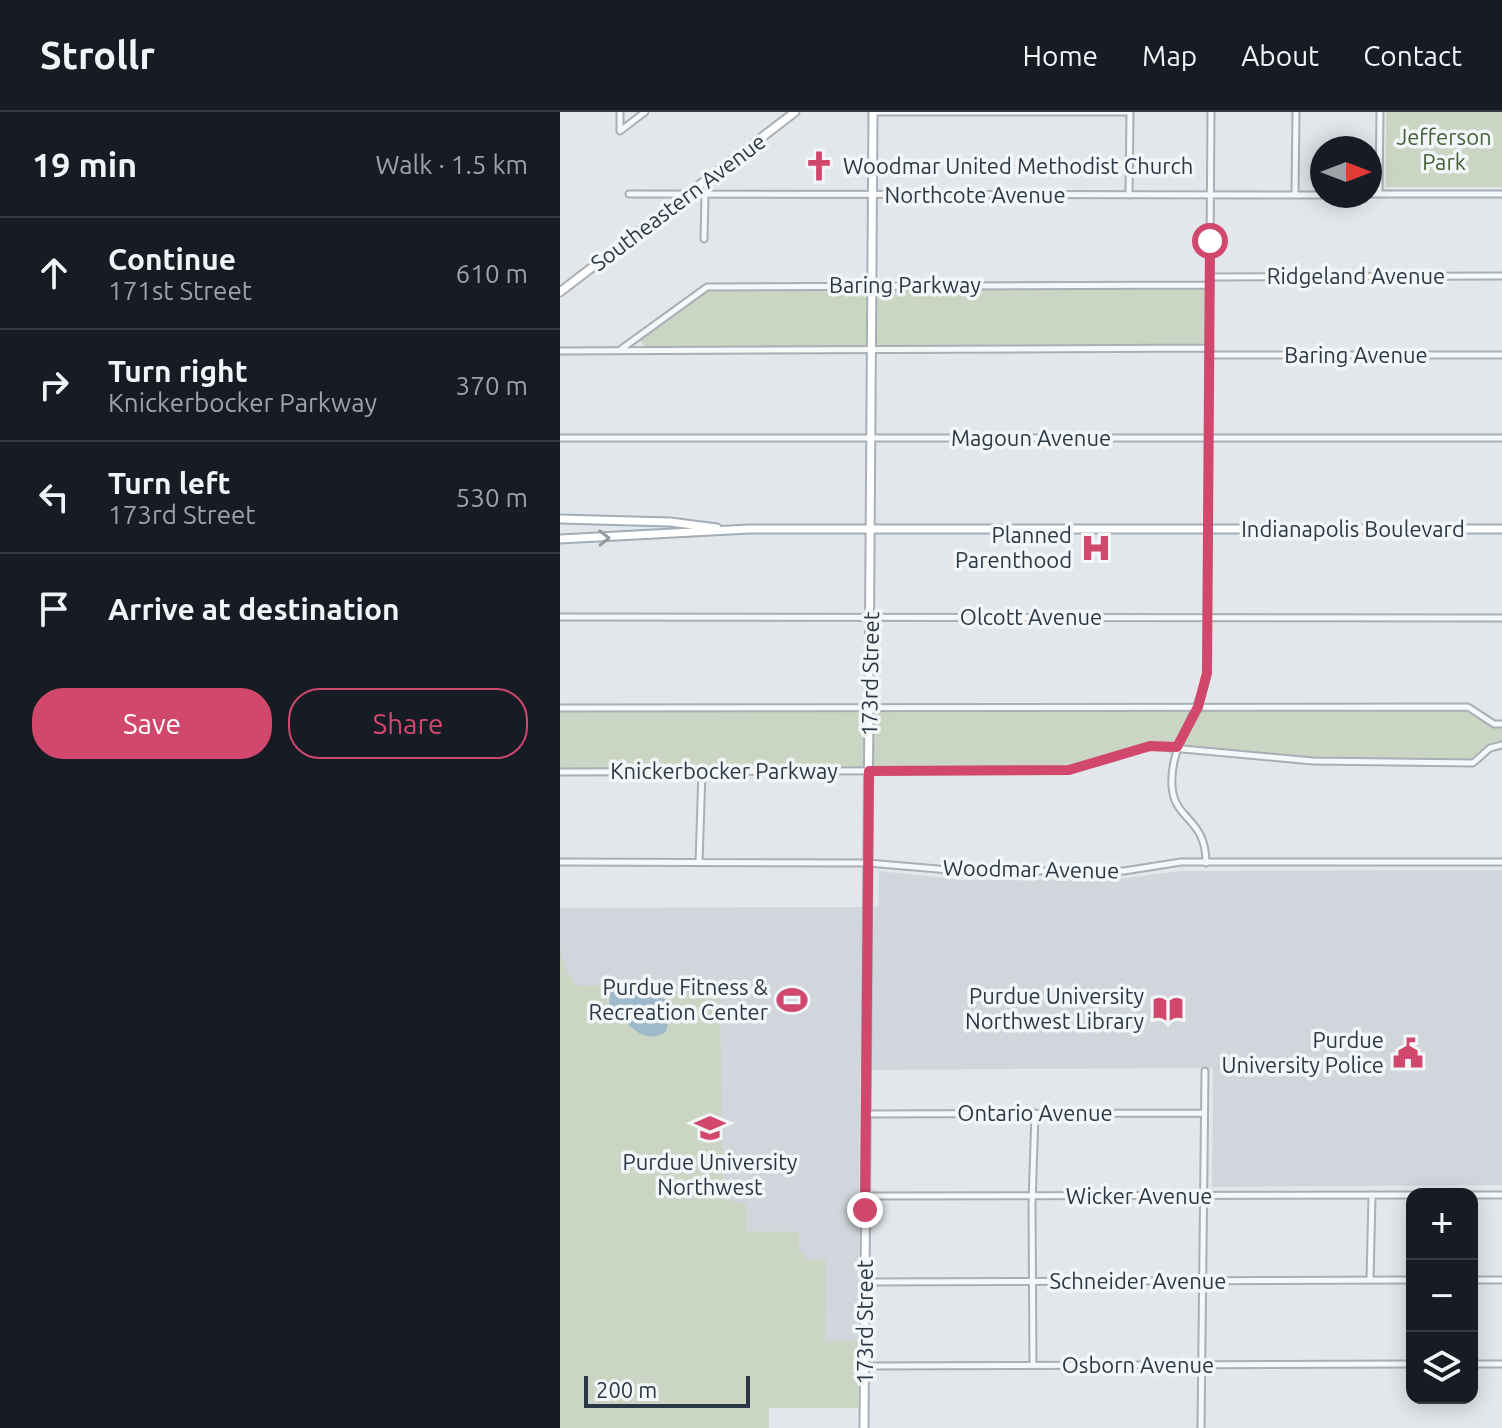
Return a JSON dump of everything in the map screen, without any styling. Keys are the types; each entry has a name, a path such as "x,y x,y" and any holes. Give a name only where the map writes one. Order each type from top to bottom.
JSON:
{"street":[{"path":"620,112 620,131 645,112"},
{"name":"Southeastern Avenue","path":"560,292 795,112"},
{"path":"873,112 1130,112 1129,195"},
{"name":"173rd Street","path":"864,1428 873,112"},
{"path":"1206,863 1203,837 1177,807 1172,789 1177,747 1198,707 1207,673 1211,112"},
{"path":"1295,195 1296,112"},
{"path":"1380,112 1380,136"},
{"name":"Northcote Avenue","path":"629,194 1310,195"},
{"path":"1382,194 1502,194"},
{"path":"704,239 705,195"},
{"name":"Ridgeland Avenue","path":"1210,277 1502,276"},
{"name":"Baring Parkway","path":"620,350 707,287 1210,285"},
{"path":"560,351 872,348 1210,352"},
{"name":"Baring Avenue","path":"1210,352 1502,355"},
{"name":"Magoun Avenue","path":"560,438 1502,438"},
{"name":"Indianapolis Boulevard","path":"560,519 648,521 725,529 1502,529"},
{"path":"648,521 648,537"},
{"path":"678,523 678,535"},
{"name":"Indianapolis Boulevard","path":"560,539 648,537 725,529"},
{"name":"Olcott Avenue","path":"560,617 1502,618"},
{"path":"560,708 1468,707 1494,724 1502,724"},
{"name":"Knickerbocker Parkway","path":"560,772 1069,770 1150,746 1313,761 1473,763 1490,748 1502,745"},
{"path":"699,863 702,771"},
{"name":"Woodmar Avenue","path":"560,862 868,863 961,871 1124,871 1170,863 1502,862"},
{"path":"1201,1428 1205,1071"},
{"path":"1033,1365 1035,1113"},
{"name":"Ontario Avenue","path":"866,1114 1204,1113"},
{"path":"1370,1280 1372,1195"},
{"name":"Wicker Avenue","path":"865,1196 1406,1195"},
{"path":"1478,1195 1502,1195"},
{"name":"Schneider Avenue","path":"865,1282 1406,1280"},
{"path":"1478,1280 1502,1280"},
{"name":"Osborn Avenue","path":"864,1366 1406,1364"},
{"path":"1478,1364 1502,1364"}],"shaded area":[{"name":"Purdue University Northwest","path":"1502,870 1502,1185 1212,1187 1213,1068 860,1070 858,1408 769,1408 769,1428 560,1428 560,908 878,907 879,871 962,880 1119,879 1181,871"}],"green space":[{"name":"Jefferson Park","path":"1386,112 1502,112 1502,187 1386,187"},
{"path":"1206,287 1206,345 646,347 639,340 706,289"},
{"path":"560,709 1468,710 1490,725 1502,727 1502,743 1490,745 1468,760 1300,760 1167,743 1053,768 560,768"},
{"path":"560,949 566,970 575,985 720,988 723,1199 746,1204 746,1231 798,1232 799,1250 808,1260 826,1259 825,1341 859,1341 858,1408 769,1408 769,1428 560,1428"}],"water":[{"path":"619,989 665,999 671,1010 666,1032 657,1036 642,1034 609,1011 610,992"}],"place":[{"name":"Woodmar United Methodist Church","path":"819,166"},
{"name":"Planned Parenthood","path":"1096,548"},
{"name":"Purdue Fitness & Recreation Center","path":"792,1000"},
{"name":"Purdue University Northwest Library","path":"1168,1009"},
{"name":"Purdue University Police","path":"1408,1053"},
{"name":"Purdue University Northwest","path":"710,1128"}],"route":[{"path":"865,1210 869,771 1069,770 1097,765 1150,746 1177,747 1198,707 1207,673 1210,241"}]}
